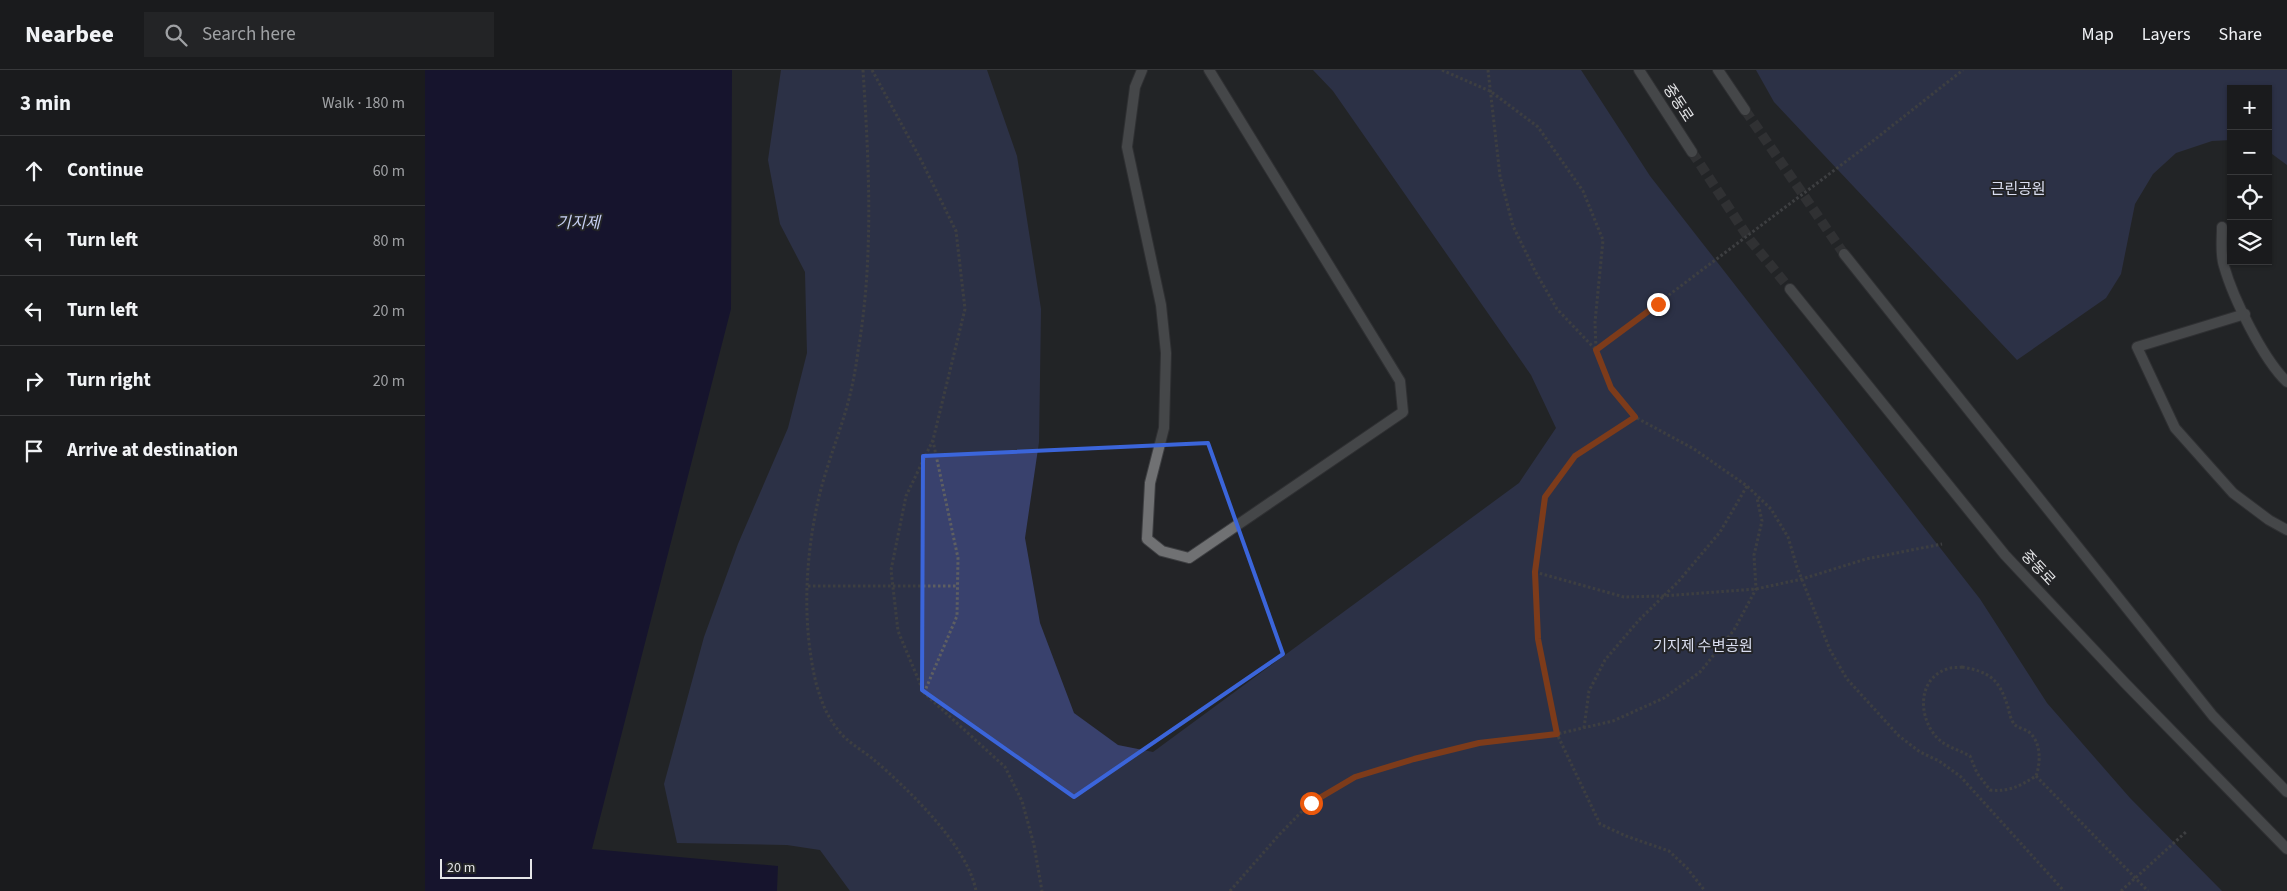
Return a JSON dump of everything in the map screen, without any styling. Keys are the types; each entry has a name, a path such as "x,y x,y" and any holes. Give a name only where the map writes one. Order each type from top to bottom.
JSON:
{"street":[{"path":"1142,70 1135,87 1127,147 1161,306 1166,354 1164,428 1151,483 1147,539 1162,551 1189,558 1403,412 1400,381 1209,70"},
{"name":"중동로","path":"1639,70 1692,152"},
{"path":"1718,70 1745,110"},
{"path":"2222,227 2223,264 2262,348 2278,373 2287,382"},
{"path":"1844,254 2213,716 2287,792"},
{"name":"중동로","path":"1790,289 2005,555 2125,683 2287,848"},
{"path":"2245,314 2137,347 2175,428 2233,493 2269,520 2287,530"}],"path":[{"path":"863,70 869,162 866,286 859,348 849,399 832,450 818,502 807,560 809,636 816,682 824,709 839,732 872,758 922,806 963,858 976,891"},
{"path":"872,70 921,160 956,231 965,309 933,440 906,496 891,570 898,631 924,693 1005,766 1022,801 1034,845 1042,891"},
{"path":"1442,70 1490,90 1537,126 1583,191 1603,240 1595,322 1596,350 1611,388 1635,417 1694,449 1747,486 1771,509 1788,536 1802,579 1830,650 1847,679 1899,736 1920,752 1939,761 1960,776 2064,891"},
{"path":"1488,70 1500,176 1513,226 1535,271 1557,309 1596,350"},
{"path":"1596,350 1806,192 1963,70"},
{"path":"1635,417 1575,456 1545,497 1535,572 1538,639 1557,734 1600,824 1626,836 1669,851 1687,868 1705,891"},
{"path":"924,693 957,616 958,558 933,440"},
{"path":"1584,728 1589,691 1605,660 1720,532 1747,486"},
{"path":"1230,891 1278,836 1311,803 1355,777 1414,759 1479,743 1557,734 1613,721 1665,698 1699,672 1734,630 1756,588 1754,555 1762,521 1757,496"},
{"path":"1535,572 1624,597 1663,596 1756,588 1802,579 1866,560 1942,544"},
{"path":"808,586 957,586"},
{"path":"1962,667 1982,671 2001,688 2015,725 2031,734 2037,744 2039,758 2036,776 2018,787 2005,792 1990,790 1977,773 1970,756 1942,742 1927,725 1923,711 1927,685 1936,675 1947,669 1962,667"},
{"path":"2036,776 2148,891"},
{"path":"2121,891 2187,831"}],"highlighted area":[{"path":"1208,443 1283,654 1074,797 922,690 923,456"}],"green space":[{"name":"기지제 수변공원","path":"781,70 987,70 1017,156 1041,309 1039,442 1025,538 1040,623 1074,713 1118,745 1153,752 1519,483 1556,428 1531,375 1333,91 1313,70 1581,70 1650,176 1980,599 2047,703 2130,798 2222,891 850,891 820,850 787,845 677,843 664,784 704,637 738,544 788,428 807,353 805,272 780,224 768,160"},
{"name":"근린공원","path":"1756,70 2287,70 2287,165 2272,154 2272,85 2227,85 2227,140 2212,141 2176,153 2153,174 2135,204 2121,274 2106,298 2017,360 1774,102"}],"water":[{"name":"기지제","path":"425,70 732,70 731,309 592,849 778,866 777,891 425,891"}],"tunnel":[{"path":"1745,110 1844,254"},
{"path":"1692,152 1750,240 1790,289"}],"route":[{"path":"1311,803 1355,777 1414,759 1479,743 1557,734 1538,639 1535,572 1545,497 1575,456 1635,417 1611,388 1596,350 1658,304"}]}
